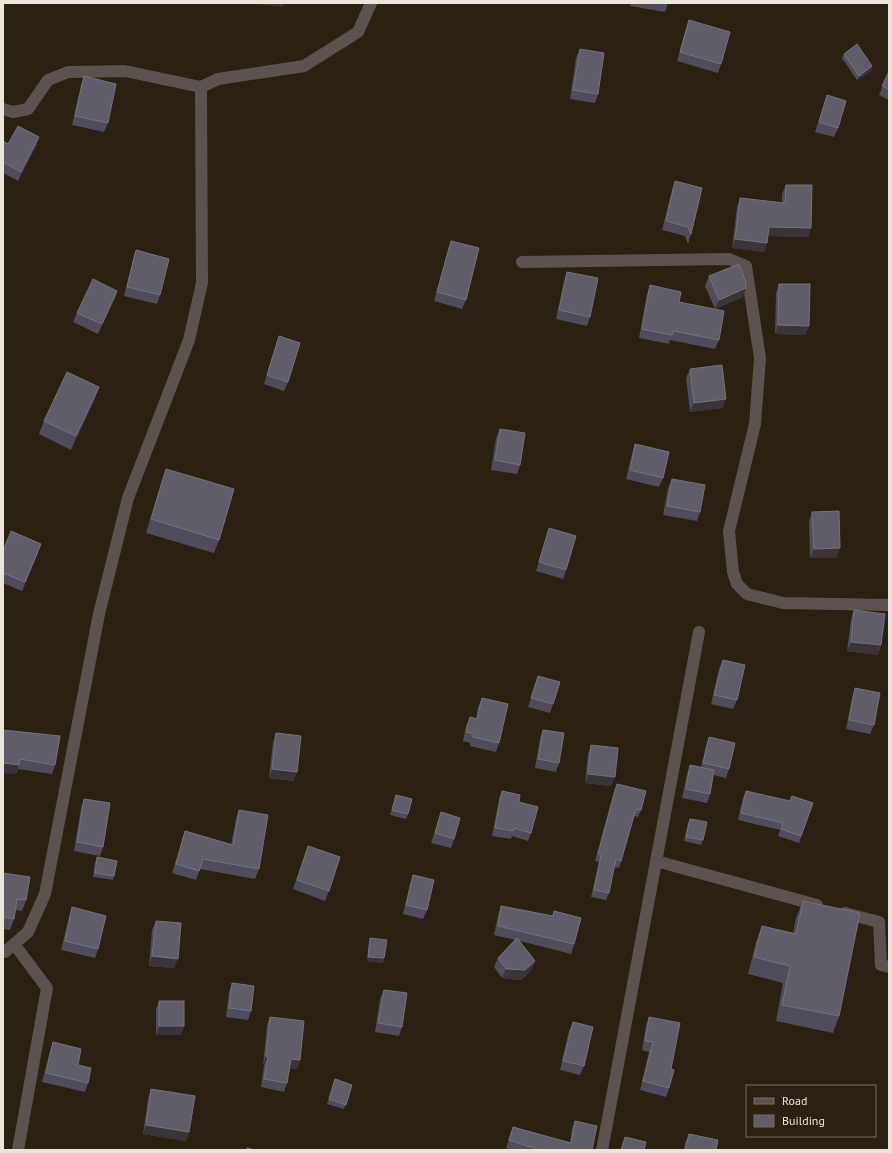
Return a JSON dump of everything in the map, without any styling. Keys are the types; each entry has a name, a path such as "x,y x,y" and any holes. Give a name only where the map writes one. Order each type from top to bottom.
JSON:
{"street":[{"path":"3,108 13,112 28,109 48,80 68,72 126,70 201,87 218,79 304,66 358,32 371,3"},
{"path":"3,952 5,952 28,932 46,894 99,614 126,505 193,326 202,283 201,87"},
{"path":"522,262 729,259 746,266 760,358 755,424 729,531 732,572 737,584 746,594 783,604 889,605"},
{"path":"602,1150 699,632"},
{"path":"656,862 879,922 881,965 889,967"},
{"path":"14,944 47,988 18,1150"}],"building":[{"path":"689,20 730,32 721,64 680,52"},
{"path":"857,44 872,66 859,76 844,54"},
{"path":"580,49 604,53 598,94 573,90"},
{"path":"889,71 889,89 882,86"},
{"path":"84,76 116,84 108,123 75,116"},
{"path":"827,95 846,101 838,128 819,122"},
{"path":"18,126 39,137 21,172 3,162 3,141 8,144"},
{"path":"675,181 702,188 691,234 688,227 666,221"},
{"path":"786,185 812,185 811,228 769,227 767,243 735,239 740,198 785,203"},
{"path":"451,241 479,248 466,300 437,292"},
{"path":"136,250 169,259 160,295 127,287"},
{"path":"739,264 745,280 746,288 719,300 709,276"},
{"path":"567,272 598,278 590,317 559,310"},
{"path":"93,279 117,291 102,324 77,313"},
{"path":"779,284 810,284 809,326 778,325"},
{"path":"650,285 681,292 679,302 724,311 719,340 673,331 672,335 642,329"},
{"path":"279,336 300,343 288,382 267,375"},
{"path":"722,365 726,399 694,403 690,369"},
{"path":"67,372 99,387 76,436 44,421"},
{"path":"500,429 525,433 520,465 495,460"},
{"path":"635,444 669,452 663,478 630,470"},
{"path":"166,469 234,489 219,540 151,519"},
{"path":"672,479 705,485 700,512 667,506"},
{"path":"839,511 840,548 814,549 812,512"},
{"path":"549,528 576,536 566,570 539,562"},
{"path":"11,531 41,544 25,582 3,573 3,551"},
{"path":"854,610 885,614 881,645 851,642"},
{"path":"723,660 745,665 737,700 714,695"},
{"path":"538,676 560,682 553,704 531,698"},
{"path":"855,688 880,693 874,725 849,720"},
{"path":"482,698 508,704 499,743 473,737 474,734 466,732 470,717 477,719"},
{"path":"3,730 60,736 55,765 20,759 19,765 3,763"},
{"path":"543,730 564,733 559,763 538,759"},
{"path":"276,733 301,736 297,772 272,769"},
{"path":"709,737 735,743 729,769 703,763"},
{"path":"591,745 618,748 615,777 588,774"},
{"path":"690,765 714,770 710,794 686,789"},
{"path":"617,784 646,791 641,810 636,809 621,861 616,859 609,893 594,890 601,855 598,854"},
{"path":"502,791 520,795 519,802 538,807 531,833 514,828 513,831 495,828"},
{"path":"746,791 790,801 792,796 813,803 801,836 781,829 783,823 741,813"},
{"path":"396,795 412,799 408,814 392,810"},
{"path":"84,799 110,803 103,847 77,842"},
{"path":"239,810 268,815 259,869 203,859 199,871 176,864 185,831 233,845"},
{"path":"441,812 460,818 454,839 435,833"},
{"path":"690,819 707,822 703,840 686,837"},
{"path":"308,846 340,857 329,891 297,880"},
{"path":"97,857 117,861 114,876 95,873"},
{"path":"3,873 30,877 26,900 17,899 14,919 3,917"},
{"path":"413,875 434,880 427,910 406,905"},
{"path":"803,901 860,913 839,1016 782,1005 790,966 754,957 762,926 796,934"},
{"path":"501,906 553,916 554,911 581,918 574,944 498,926"},
{"path":"72,907 106,916 98,949 65,941"},
{"path":"156,921 181,923 178,959 152,956"},
{"path":"370,938 387,940 384,958 368,957"},
{"path":"517,938 535,961 525,970 506,969 498,958"},
{"path":"232,983 254,986 251,1011 229,1008"},
{"path":"384,990 407,993 402,1027 378,1023"},
{"path":"159,1001 184,1001 184,1026 159,1026"},
{"path":"270,1017 304,1021 300,1060 291,1059 287,1083 264,1079 268,1057 266,1056"},
{"path":"649,1017 680,1023 671,1069 674,1070 669,1088 643,1081 653,1042 645,1041"},
{"path":"573,1022 593,1027 584,1066 563,1061"},
{"path":"53,1042 81,1049 78,1065 91,1068 88,1083 46,1073"},
{"path":"335,1079 352,1085 346,1105 329,1099"},
{"path":"151,1089 195,1096 189,1132 146,1125"},
{"path":"575,1121 597,1126 592,1150 540,1150 509,1140 513,1127 571,1143"},
{"path":"689,1134 718,1140 716,1150 685,1150"},
{"path":"625,1137 646,1142 644,1150 621,1150"}]}
